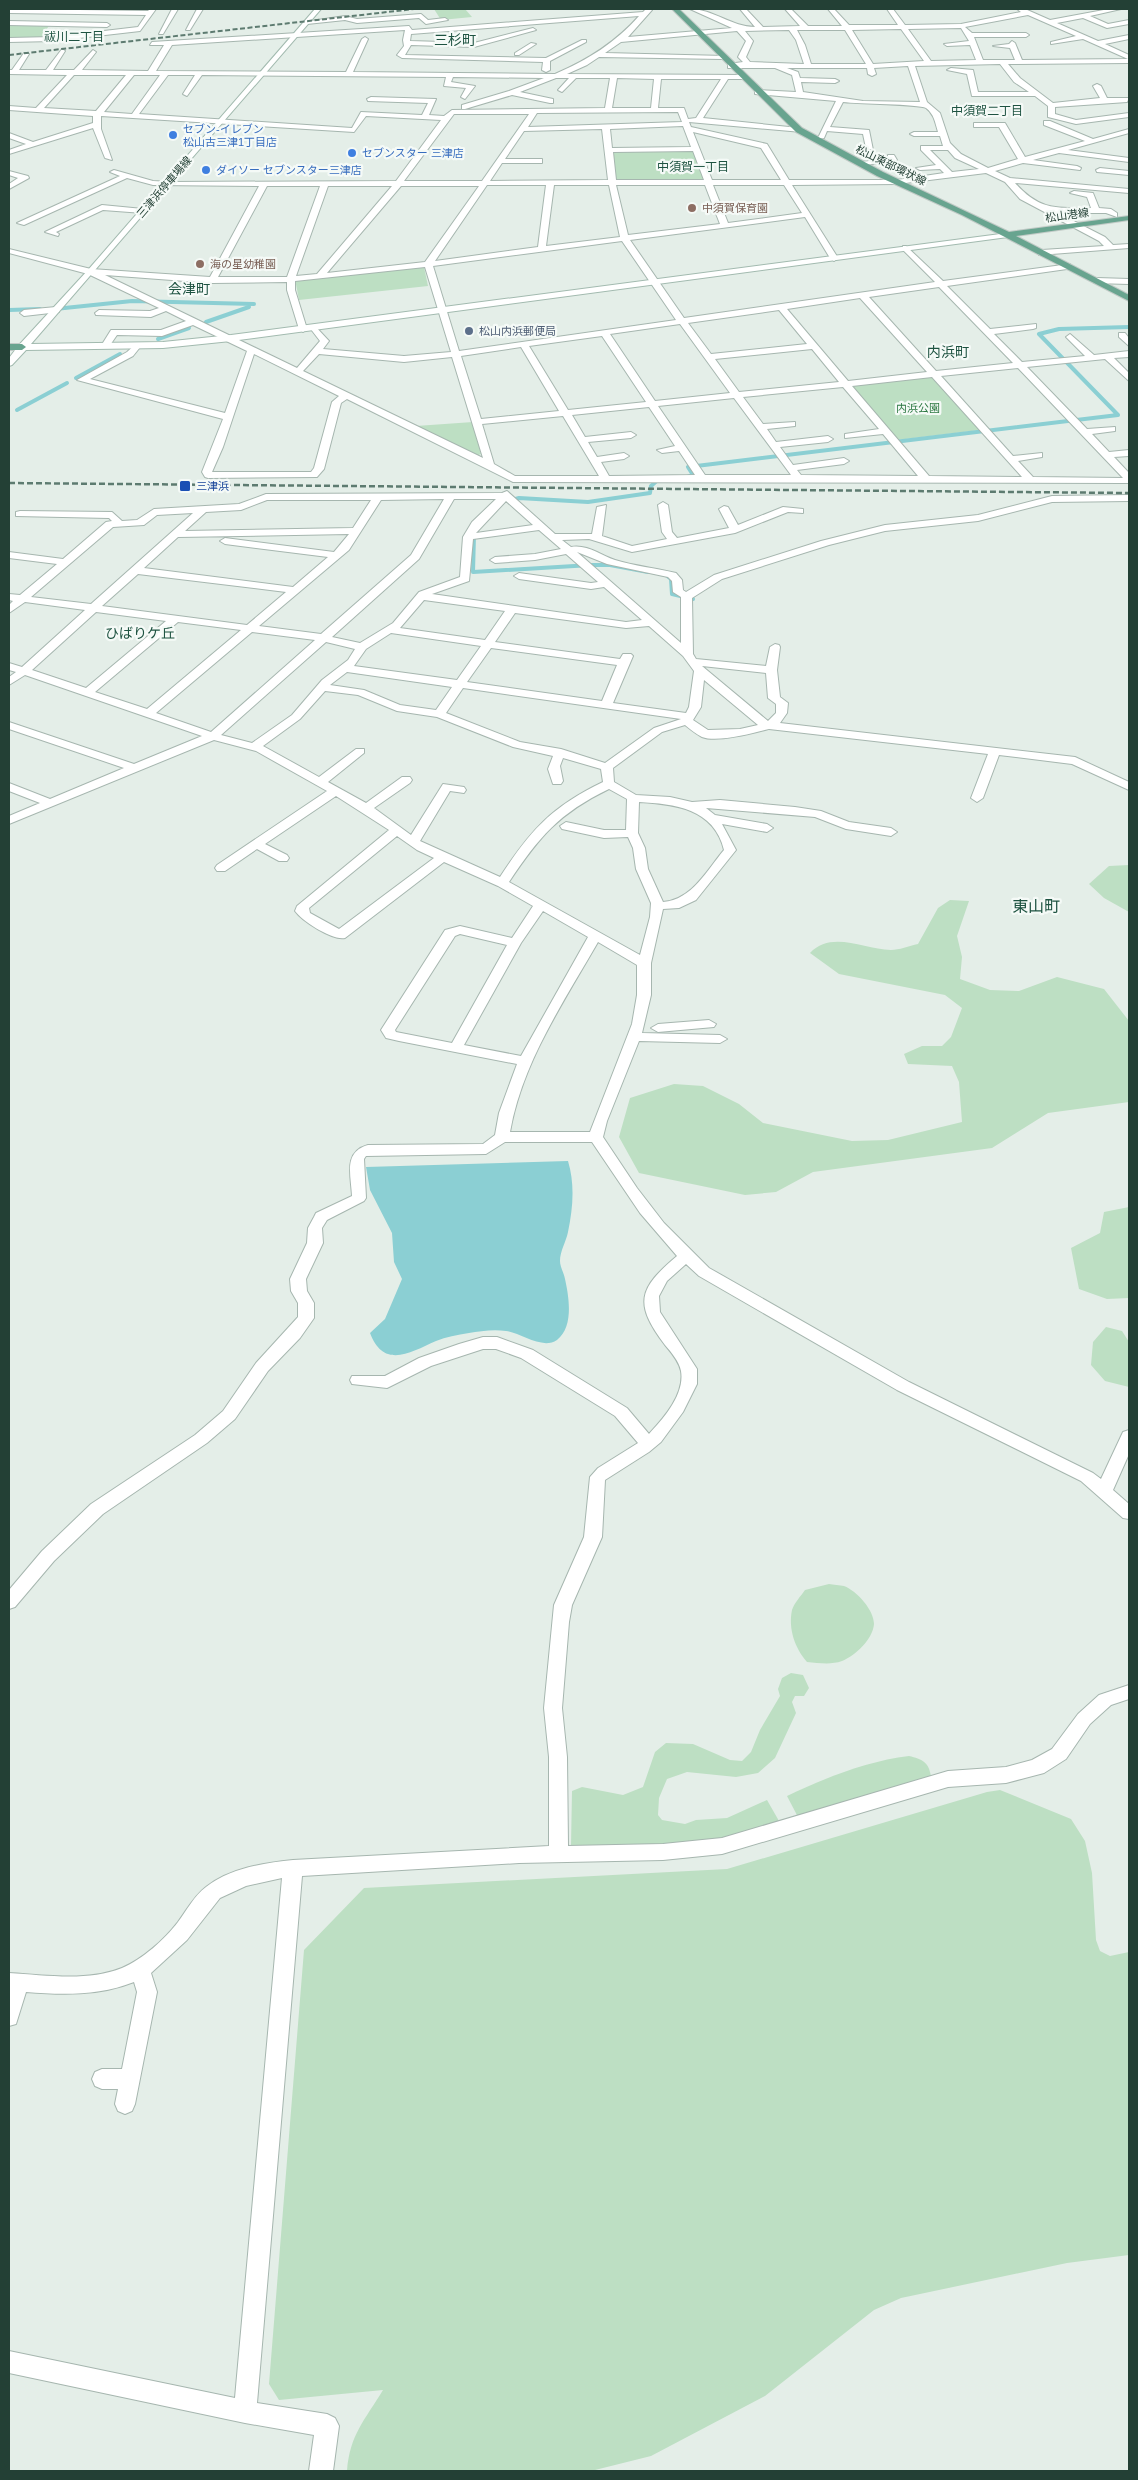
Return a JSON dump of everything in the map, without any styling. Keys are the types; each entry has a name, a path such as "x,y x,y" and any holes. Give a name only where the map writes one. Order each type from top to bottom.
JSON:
{"main road":[{"name":"松山東部環状線","path":"675,9 742,77 799,130 897,182 1008,235 1129,298"},
{"name":"松山港線","path":"1008,235 1129,218"},
{"path":"9,347 22,347"}],"street":[{"path":"161,33 175,9"},
{"path":"188,29 200,9"},
{"name":"三津浜停車場線","path":"9,363 318,9"},
{"path":"694,9 740,29 750,41 742,57 748,64"},
{"path":"743,9 761,29"},
{"path":"788,9 806,28"},
{"path":"831,9 847,27 872,66 872,76"},
{"path":"890,9 939,70 970,72 975,94 1036,94"},
{"path":"1018,9 1129,57"},
{"path":"1049,22 1116,9 1129,16"},
{"path":"43,39 62,10"},
{"path":"602,10 624,12"},
{"path":"9,11 151,11 143,26 135,29 43,39 9,40"},
{"path":"408,32 647,11"},
{"path":"320,275 398,184 452,112 512,93 585,64 620,40 647,11"},
{"path":"624,12 630,30"},
{"path":"620,40 740,29 961,26 1027,13"},
{"path":"307,22 421,16 426,22 452,20"},
{"path":"1082,16 1107,26 1129,22"},
{"path":"460,19 466,28"},
{"path":"992,20 1034,39"},
{"path":"408,43 474,45 543,27 537,22"},
{"path":"9,23 143,26"},
{"path":"961,26 970,35 980,62"},
{"path":"152,44 409,28 406,40 408,43 402,56 447,59 547,60 584,41"},
{"path":"790,28 795,32 802,44 808,66"},
{"path":"970,35 1026,35"},
{"path":"654,110 657,37"},
{"path":"1053,43 1084,37"},
{"path":"1098,43 1129,37"},
{"path":"348,74 365,38"},
{"path":"150,74 170,42"},
{"path":"534,44 515,54 559,54"},
{"path":"947,44 972,44"},
{"path":"996,46 1012,45 1019,62"},
{"path":"48,72 62,51"},
{"path":"36,110 74,73 92,52"},
{"path":"10,72 26,54"},
{"path":"1057,54 1061,62"},
{"path":"598,55 656,68 726,77 742,77"},
{"path":"10,72 614,76 723,57"},
{"path":"546,75 547,60"},
{"path":"731,66 748,64 777,66 872,66 980,62 1129,61"},
{"path":"1002,62 1017,80 1052,105 1102,97"},
{"path":"1111,62 1123,69"},
{"path":"104,74 111,63"},
{"path":"911,64 924,104 936,114 950,148 963,159 1008,180 1023,197 1102,238 1111,248"},
{"path":"777,66 795,74 800,94"},
{"path":"109,158 97,129 97,115 131,74"},
{"path":"134,116 165,74"},
{"path":"187,94 199,74"},
{"path":"9,108 354,130 364,114 374,91 388,74"},
{"path":"422,86 429,74"},
{"path":"451,74 448,84 471,86 465,97"},
{"path":"562,90 575,75"},
{"path":"608,111 614,76"},
{"path":"688,125 698,120 726,77"},
{"path":"796,80 835,81"},
{"path":"1097,86 1102,97"},
{"path":"374,91 433,102 424,117"},
{"path":"758,92 800,94 840,101 924,104"},
{"path":"512,93 550,101"},
{"path":"1074,94 1127,100"},
{"path":"814,139 821,136 826,129 831,119 830,116 840,101"},
{"path":"1052,105 1051,115 1076,122 1129,115"},
{"path":"452,112 682,110 725,226"},
{"path":"428,264 534,112"},
{"path":"364,114 446,118"},
{"path":"698,120 799,130"},
{"path":"1047,123 1092,141"},
{"path":"9,152 98,124"},
{"path":"522,129 688,125 764,146 834,258"},
{"path":"977,125 1002,125 1019,157 1025,161 1077,168"},
{"path":"606,127 612,183 625,239 654,282 798,478"},
{"path":"826,129 866,132 870,148"},
{"path":"114,172 166,184 897,182 988,170 1127,132"},
{"path":"914,134 944,134"},
{"path":"9,135 32,144"},
{"path":"1076,145 1129,152"},
{"path":"950,148 924,148 951,176"},
{"path":"607,150 697,149"},
{"path":"1056,152 1129,160"},
{"path":"860,163 893,160 891,157"},
{"path":"500,161 539,161"},
{"path":"920,168 943,167"},
{"path":"1100,170 1129,173"},
{"path":"9,173 25,178 9,187"},
{"path":"20,223 126,176"},
{"path":"1008,180 1129,191"},
{"path":"542,249 550,183"},
{"path":"212,280 264,185"},
{"path":"303,329 291,290 292,278 324,185"},
{"path":"1016,188 1090,195 1096,211"},
{"path":"55,234 49,232 102,207 143,211"},
{"path":"1048,210 1108,211 1114,215"},
{"path":"9,251 90,272 212,280 273,281 428,264 806,215"},
{"path":"22,347 137,346 231,338 441,312 1008,235"},
{"path":"1042,253 1129,246"},
{"path":"90,272 192,322 231,338 251,351 490,465 514,479 1029,479 1118,482 1129,478 943,284 906,248"},
{"path":"428,264 441,312 478,422 490,465"},
{"path":"316,352 404,359 455,354 605,334 1067,266"},
{"path":"1097,281 1129,282"},
{"path":"863,296 1029,479"},
{"path":"24,313 57,308"},
{"path":"99,313 151,314 164,308"},
{"path":"782,308 926,479"},
{"path":"105,346 114,332 162,333 192,322"},
{"path":"988,332 1033,326"},
{"path":"297,373 325,341 314,328"},
{"path":"605,334 702,478"},
{"path":"1122,335 1129,343"},
{"path":"1070,337 1092,357"},
{"path":"524,345 606,479"},
{"path":"137,346 130,354 82,380 228,417"},
{"path":"710,357 813,346"},
{"path":"251,351 207,472 208,476 314,474 319,469 337,402 345,396"},
{"path":"478,422 1129,354"},
{"path":"1107,356 1129,378"},
{"path":"107,387 121,378"},
{"path":"145,396 158,388"},
{"path":"770,391 779,403"},
{"path":"761,428 792,424"},
{"path":"1086,432 1112,430"},
{"path":"848,436 885,431"},
{"path":"583,440 631,435"},
{"path":"774,445 828,439"},
{"path":"662,450 682,448"},
{"path":"1108,455 1129,453"},
{"path":"1011,459 1039,455"},
{"path":"595,460 624,456"},
{"path":"791,468 844,461"},
{"path":"254,747 296,717 322,687 352,662 362,646 390,630 407,615 420,596 465,579 468,537 476,524 495,503 506,496 514,479"},
{"path":"148,714 345,548 378,495"},
{"path":"9,610 110,524 119,522 140,523 154,512 242,507 266,497 378,495 506,496 766,725 1075,761 1129,786"},
{"path":"9,820 213,736 415,557 452,495"},
{"path":"891,832 846,824 817,814 795,811 720,804 694,805 633,798 609,784 606,773 607,767 658,730 689,719 695,707 694,662 685,601 687,596 718,577 780,559 824,543 885,528 978,518 1052,500 1129,498"},
{"path":"36,514 41,504"},
{"path":"663,504 668,532 674,541"},
{"path":"597,537 602,507"},
{"path":"9,682 24,671 202,509"},
{"path":"724,509 735,530"},
{"path":"553,537 597,537 632,549 735,530 786,509 799,511"},
{"path":"20,514 112,515 119,522"},
{"path":"468,537 542,528"},
{"path":"174,534 356,531"},
{"path":"174,534 336,555"},
{"path":"495,560 535,557 568,550 585,550 610,562 672,575 677,580 678,592 687,596"},
{"path":"9,555 65,562"},
{"path":"134,570 294,590"},
{"path":"519,576 590,586 606,584"},
{"path":"420,596 633,625 649,622"},
{"path":"9,597 324,638 362,646"},
{"path":"439,714 513,608"},
{"path":"87,693 175,619"},
{"path":"390,630 489,644 626,659 606,705"},
{"path":"345,668 606,705 689,719 705,734 736,733 766,725 782,716 784,709 782,703 774,698 771,670 775,646"},
{"path":"694,662 771,670"},
{"path":"9,666 213,736 254,747 337,790 366,808 413,842 502,883 644,963"},
{"path":"322,687 360,692 397,708 439,714 517,745 561,753 607,767"},
{"path":"9,725 134,768"},
{"path":"977,798 995,751"},
{"path":"321,781 360,752"},
{"path":"557,782 552,768 553,763 561,753"},
{"path":"366,808 406,780"},
{"path":"502,883 534,836 548,823 595,790 609,784"},
{"path":"9,787 50,802"},
{"path":"413,842 447,787 460,790"},
{"path":"221,868 337,790"},
{"path":"633,798 632,833 639,848 642,869 652,888 657,906 650,948 644,963 644,995 635,1033 600,1121 596,1137 619,1174 685,1257 704,1272 903,1386 972,1422 1088,1477 1129,1513"},
{"path":"657,906 674,905 692,897 730,850 729,844 711,818 694,805"},
{"path":"711,818 767,828"},
{"path":"566,826 604,834 632,833"},
{"path":"397,830 303,906 301,911 305,916 340,935 443,857"},
{"path":"256,844 283,858"},
{"path":"456,1048 515,943 541,904"},
{"path":"515,943 460,930 450,933 388,1030 391,1035 399,1038 526,1062"},
{"path":"502,1137 503,1125 514,1088 526,1062 596,936"},
{"path":"635,1033 709,1024"},
{"path":"635,1033 695,1040 720,1039"},
{"path":"9,1602 48,1556 97,1509 201,1439 229,1415 262,1367 294,1334 306,1318 306,1303 299,1291 298,1279 315,1243 315,1228 321,1217 359,1198 357,1158 361,1153 368,1150 486,1149 502,1137 596,1137"},
{"path":"559,1854 558,1757 552,1708 563,1605 593,1538 595,1526 595,1487 598,1477 648,1444 669,1420 689,1384 690,1375 686,1363 657,1325 652,1309 652,1295 657,1280 666,1270 685,1257"},
{"path":"358,1380 387,1382 425,1362 483,1343 497,1343 527,1354 615,1408 634,1425 648,1444"},
{"path":"1104,1491 1129,1436"},
{"path":"9,2017 13,1983 87,1984 126,1976 152,1960 181,1933 202,1904 219,1888 259,1873 293,1868 559,1854 663,1852 722,1846 948,1779 1006,1775 1037,1767 1059,1754 1084,1719 1105,1700 1129,1692"},
{"path":"245,2412 293,1868"},
{"path":"125,2104 147,1992 139,1968"},
{"path":"102,2079 130,2079"},
{"path":"9,2362 245,2412 327,2426 322,2471"}],"green space":[{"path":"434,9 465,9 472,17 441,20"},
{"path":"9,23 50,24 41,38 9,39"},
{"path":"694,150 704,182 615,182 611,151"},
{"path":"424,267 428,286 299,300 295,279"},
{"name":"内浜公園","path":"931,377 980,430 897,440 851,385"},
{"path":"473,422 481,454 476,456 416,426"},
{"path":"1129,865 1129,912 1104,898 1089,884 1109,866"},
{"path":"950,900 969,901 957,936 962,957 960,979 990,990 1019,991 1057,977 1104,989 1129,1021 1129,1102 1048,1113 992,1148 813,1172 776,1192 745,1195 639,1173 619,1137 630,1098 674,1084 703,1086 739,1104 763,1123 852,1141 888,1140 962,1122 959,1082 952,1066 908,1064 904,1054 922,1046 942,1046 951,1037 962,1008 945,995 839,974 810,953 818,946 838,942 891,950 918,944 938,908"},
{"path":"1129,1207 1129,1298 1107,1299 1079,1289 1071,1248 1100,1233 1104,1212"},
{"path":"1106,1327 1122,1331 1129,1342 1129,1387 1105,1381 1091,1365 1093,1342"},
{"path":"829,1584 849,1588 859,1597 871,1613 874,1624 873,1630 867,1641 847,1659 834,1663 807,1662 799,1651 794,1638 791,1624 792,1610 805,1590"},
{"path":"791,1673 803,1675 809,1688 804,1696 795,1696 792,1702 796,1713 775,1758 758,1773 736,1777 687,1772 667,1779 659,1798 658,1815 662,1820 685,1824 696,1820 727,1818 767,1800 779,1821 720,1842 664,1846 571,1846 572,1791 582,1787 623,1795 643,1787 655,1752 666,1743 693,1744 730,1760 742,1761 751,1752 760,1730 780,1696 778,1689 782,1678"},
{"path":"909,1756 924,1762 929,1768 931,1777 799,1819 787,1796 846,1771 893,1758"},
{"path":"1000,1790 1071,1819 1085,1841 1092,1873 1096,1940 1100,1951 1110,1956 1129,1952 1129,2255 1067,2263 901,2298 874,2310 765,2396 651,2456 591,2471 347,2471 351,2447 359,2428 383,2390 279,2400 269,2384 304,1950 364,1888 727,1869 987,1792"}],"water":[{"path":"568,1161 572,1178 572,1205 568,1232 560,1261 567,1286 569,1311 566,1328 557,1340 551,1343 538,1342 512,1332 487,1330 444,1338 417,1350 399,1355 390,1355 376,1344 370,1333 385,1319 402,1279 394,1262 392,1233 370,1190 366,1167"}],"waterway":[{"path":"55,309 132,301 254,304"},
{"path":"206,322 249,307"},
{"path":"9,310 40,309"},
{"path":"687,477 693,475 688,467 1118,415 1039,334 1059,329 1129,327"},
{"path":"158,339 189,328"},
{"path":"76,378 120,354"},
{"path":"17,410 67,383"},
{"path":"508,501 519,498 588,502 650,493 651,486 660,478"},
{"path":"474,535 473,572 591,565 610,565 648,572"},
{"path":"666,575 671,579 672,594 693,599"}],"railway":[{"path":"9,55 414,9"},
{"path":"9,483 1129,493"}],"place":[{"name":"セブン-イレブン 松山古三津1丁目店","path":"173,135"},
{"name":"セブンスター 三津店","path":"352,153"},
{"name":"ダイソー セブンスター三津店","path":"206,170"},
{"name":"中須賀保育園","path":"692,208"},
{"name":"海の星幼稚園","path":"200,264"},
{"name":"松山内浜郵便局","path":"469,331"},
{"name":"三津浜","path":"185,486"}],"district":[{"name":"祓川二丁目","path":"74,37"},
{"name":"三杉町","path":"455,40"},
{"name":"中須賀二丁目","path":"987,111"},
{"name":"中須賀一丁目","path":"693,167"},
{"name":"会津町","path":"189,289"},
{"name":"内浜町","path":"948,352"},
{"name":"ひばりケ丘","path":"140,633"},
{"name":"東山町","path":"1036,906"}]}
